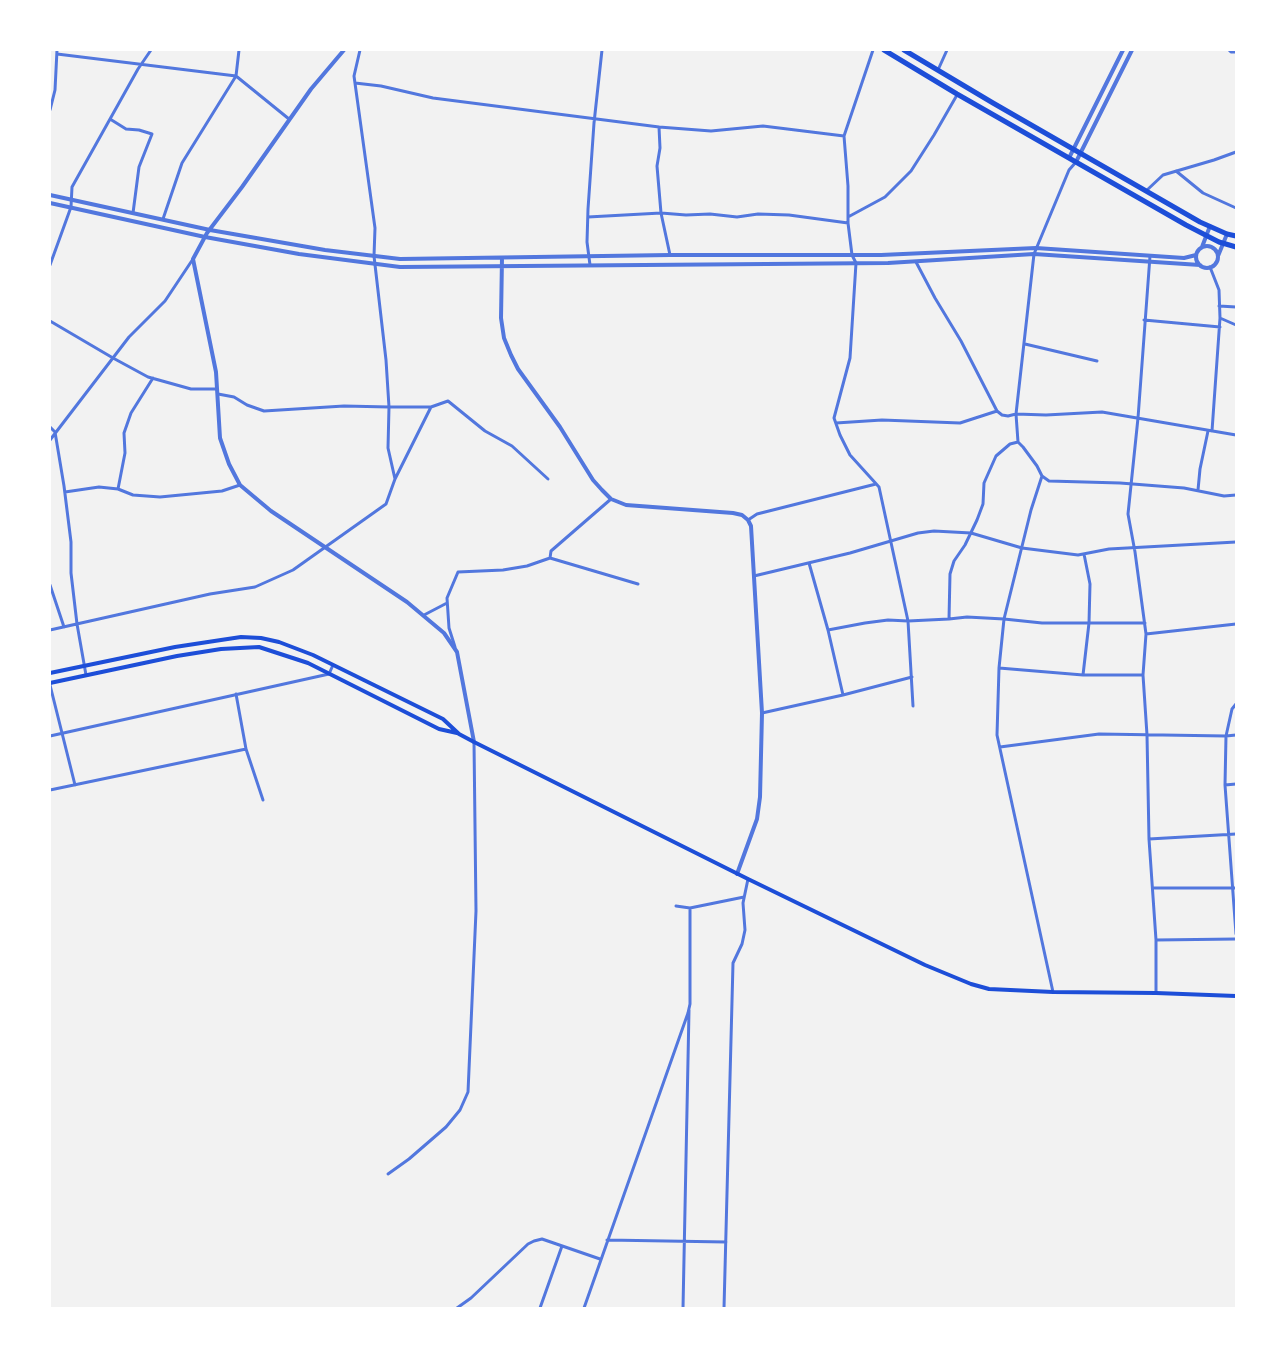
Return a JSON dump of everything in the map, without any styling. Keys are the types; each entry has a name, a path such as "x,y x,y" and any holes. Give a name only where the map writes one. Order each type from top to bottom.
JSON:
{"highway":[{"path":"884,50 957,94 1207,236 1236,247"},
{"path":"904,50 1146,191 1210,226 1236,236"}],"main road":[{"path":"50,673 175,647 241,637 261,638 279,642 313,655 443,719 459,734"},
{"path":"50,684 177,656 242,647 259,647 308,663 439,729 459,734 737,874 925,965 971,984 989,989 1053,992 1236,996"}],"street":[{"path":"50,265 71,207 72,187 150,50"},
{"path":"163,219 182,164 236,76 240,50"},
{"path":"50,440 129,337 165,301 205,237 311,89 344,50"},
{"path":"360,50 354,83 375,228 374,256 386,360 389,407 388,448 396,479"},
{"path":"590,266 588,218 594,119 602,50"},
{"path":"873,50 844,136 848,186 848,223 852,255 856,263 850,358 834,418 850,455 879,487 908,621 914,706"},
{"path":"938,70 947,50"},
{"path":"1123,50 1070,158 1069,170 1034,254 1016,414 1018,442 1037,466 1042,476 1049,481 1131,484 1198,490 1224,496 1236,495"},
{"path":"1069,170 1076,162 1132,50"},
{"path":"1229,50 1236,52"},
{"path":"50,110 55,90 57,52 236,76 290,119"},
{"path":"354,83 381,86 433,98 659,127 711,131 763,126 844,136"},
{"path":"848,218 885,197 911,171 957,94"},
{"path":"110,119 126,129 152,134 139,167 133,213"},
{"path":"659,127 660,148 657,166 661,214 670,255"},
{"path":"1146,191 1163,175 1236,152"},
{"path":"1175,171 1203,193 1236,208"},
{"path":"50,196 210,230 325,250 400,259 917,254 1036,248 1184,258 1196,255 1202,247 1210,226"},
{"path":"50,203 205,237 299,254 400,267 916,262 1034,254 1210,267 1216,263 1227,234"},
{"path":"588,218 661,214 710,214 737,217 765,214 848,223"},
{"path":"1202,247 1212,248 1218,256"},
{"path":"1196,255 1196,260 1200,266"},
{"path":"1150,256 1138,418 1128,514 1135,548 1146,634 1143,675 1147,735 1149,839 1156,940 1156,993"},
{"path":"502,258 501,318 504,338 510,355 560,427 593,480 610,499 626,505 733,513 748,520 754,576 762,713 760,797 758,819 737,874"},
{"path":"193,259 216,372 220,438 228,464 240,485 271,511 424,615 444,633 457,652"},
{"path":"916,262 961,341 997,411 1002,415 1102,412 1236,436"},
{"path":"1198,490 1200,469 1210,431 1220,327 1218,290 1210,267"},
{"path":"1219,306 1236,307"},
{"path":"1220,318 1236,325"},
{"path":"1144,320 1220,327"},
{"path":"50,321 113,358 153,378 192,389 218,391 264,411 344,406 431,407 448,401 485,431 512,446 548,479"},
{"path":"1024,344 1097,361"},
{"path":"118,489 125,453 124,433 132,413 153,378"},
{"path":"50,630 210,594 255,587 293,570 386,504 431,407"},
{"path":"836,423 882,420 960,423 997,411"},
{"path":"50,428 55,432 65,492 71,542 71,573 86,675"},
{"path":"949,619 950,574 954,561 978,520 984,483 996,456 1010,444 1018,442"},
{"path":"1042,476 1031,510 1004,619 998,668 997,735 1053,992"},
{"path":"748,520 758,514 876,484"},
{"path":"65,492 100,488 118,489 133,495 160,497 222,492 240,485"},
{"path":"550,558 551,551 610,499"},
{"path":"754,576 810,563 918,533 934,531 971,533 1022,548 1057,553 1084,554 1109,550 1236,542"},
{"path":"1083,676 1089,623 1090,584 1084,554"},
{"path":"388,1174 409,1159 446,1127 460,1110 468,1092 476,911 474,742 457,652 449,628 447,598 458,572 509,569 527,566 550,558 638,584"},
{"path":"810,563 843,695"},
{"path":"50,584 64,627"},
{"path":"424,615 447,602"},
{"path":"828,630 865,622 967,617 1042,623 1145,623"},
{"path":"1146,634 1236,624"},
{"path":"50,736 329,674 333,665"},
{"path":"998,668 1083,676 1143,675"},
{"path":"762,713 843,695 912,676"},
{"path":"50,684 75,785"},
{"path":"236,694 246,748 263,800"},
{"path":"1236,704 1232,709 1226,736 1225,785 1236,934"},
{"path":"1000,747 1100,734 1236,735"},
{"path":"50,790 246,748"},
{"path":"1225,785 1236,784"},
{"path":"1149,839 1236,834"},
{"path":"724,1308 733,963 742,944 745,930 743,903 748,879"},
{"path":"1153,888 1234,888"},
{"path":"676,906 690,908 744,897"},
{"path":"683,1308 690,1004 690,908"},
{"path":"1156,940 1236,939"},
{"path":"584,1308 690,1004"},
{"path":"457,1308 471,1298 528,1244 542,1239 600,1259"},
{"path":"607,1240 726,1242"},
{"path":"540,1308 562,1246"}]}
